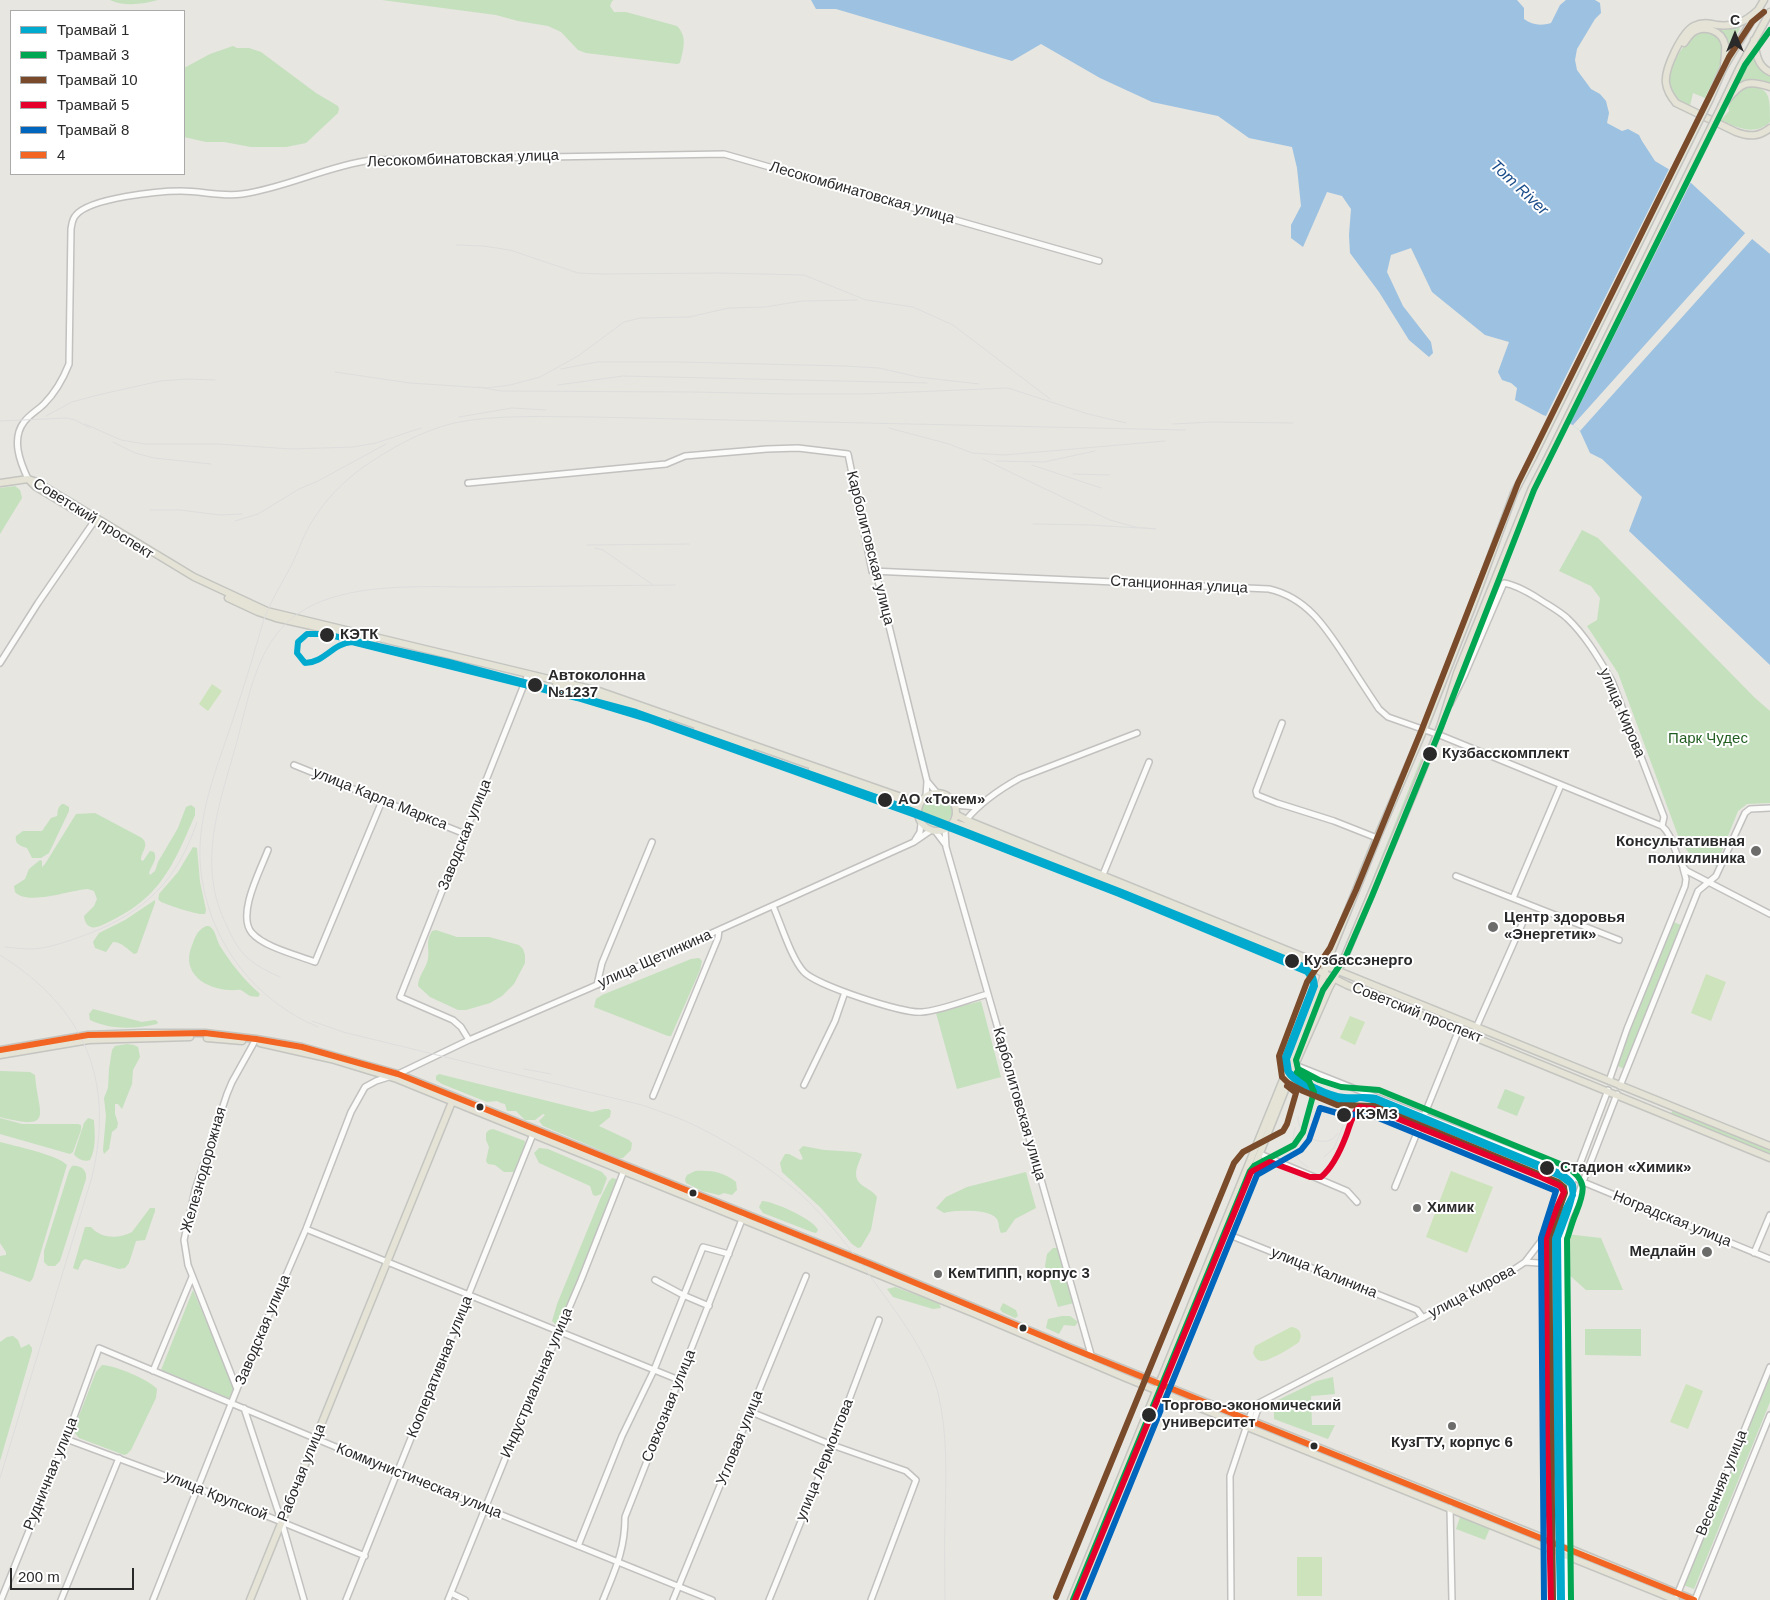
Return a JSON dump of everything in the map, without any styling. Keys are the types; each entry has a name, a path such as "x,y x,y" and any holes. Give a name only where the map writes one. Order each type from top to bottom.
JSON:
{"main road":[{"path":"1078,1600 1165,1390 1318,994 1325,970 1377,838 1424,729 1514,493 1723,70 1764,0"},
{"path":"1758,10 1740,23 1723,26 1703,23 1693,27 1683,37 1667,73 1666,83 1671,97 1676,103 1745,135 1756,136 1770,128"},
{"path":"1071,1600 1158,1387 1260,1154 1295,1065 1349,947 1437,734 1458,673 1532,488 1754,40 1770,12"},
{"path":"1674,56 1692,33 1702,29 1710,29 1718,34 1725,45 1723,70"},
{"path":"1754,40 1759,62 1765,70 1770,72"},
{"path":"1722,105 1740,85 1754,83 1770,87"},
{"path":"0,483 28,479"},
{"name":"Советский проспект","path":"28,479 36,487 194,577 268,611 618,697 907,799 924,798"},
{"name":"Советский проспект","path":"528,675 618,702 868,789 918,810"},
{"path":"937,793 948,796 955,804 956,814 954,824 945,830 933,831 921,824 918,810 924,798 937,793"},
{"name":"Советский проспект","path":"956,814 1102,878 1325,970 1337,971 1770,1146"},
{"name":"Советский проспект","path":"954,824 968,827 1102,878"},
{"name":"Советский проспект","path":"1325,970 1334,978 1347,985 1608,1090 1770,1158"},
{"path":"0,1050 83,1036 144,1033 204,1033 316,1050 398,1074 533,1134 625,1168"},
{"path":"0,1055 66,1043 106,1039 195,1037 255,1040 331,1059 390,1076 454,1099 625,1168 1093,1364 1158,1387"},
{"name":"улица Кирова","path":"1608,1090 1609,1081"},
{"path":"1617,1094 1620,1086"},
{"name":"Рабочая улица","path":"250,1600 454,1099"},
{"path":"1670,1116 1669,1110 1674,1107"},
{"path":"743,1217 870,1264 1091,1356 1165,1390 1554,1547"},
{"path":"1250,1424 1450,1508 1565,1551 1676,1598 1694,1600"}],"street":[{"name":"Лесокомбинатовская улица","path":"28,479 19,455 18,432 25,421 46,402 62,381 69,364 71,229 74,217 86,206 99,202 167,191 228,195 243,194 310,177 345,165 371,160 720,154 823,181 1099,261"},
{"name":"Карболитовская улица","path":"468,483 666,464 685,456 767,448 798,448 848,454 872,570 877,577 927,781"},
{"path":"0,663 38,602 95,520"},
{"name":"Станционная улица","path":"872,570 1261,588 1280,591 1301,603 1318,618 1379,709 1388,717 1437,734 1662,826"},
{"name":"улица Кирова","path":"1445,712 1467,669 1504,583 1533,595 1566,617 1580,632 1612,681 1664,816 1662,826"},
{"name":"Заводская улица","path":"470,1040 461,1027 453,1020 400,997 528,675"},
{"path":"1282,723 1256,791 1257,795 1377,838"},
{"path":"966,820 977,807 1020,778 1137,733"},
{"path":"1102,878 1149,762"},
{"name":"улица Карла Маркса","path":"294,765 466,834"},
{"path":"927,781 937,793"},
{"path":"924,798 927,781"},
{"path":"1513,898 1561,785"},
{"path":"268,850 247,908 247,924 252,932 268,943 315,962 382,801"},
{"path":"955,804 977,807"},
{"path":"1698,891 1710,883 1716,876 1745,813 1750,809 1770,808"},
{"path":"911,844 918,835 921,824"},
{"path":"1662,826 1667,830 1683,867 1696,877 1770,914"},
{"name":"Карболитовская улица","path":"945,830 945,844 1093,1364"},
{"name":"Карболитовская улица","path":"933,831 945,844"},
{"name":"улица Щетинкина","path":"390,1076 911,844 933,831"},
{"path":"597,985 602,963 652,842"},
{"name":"улица Кирова","path":"1609,1081 1627,1029 1685,886 1686,879 1683,867"},
{"path":"1456,876 1619,940"},
{"name":"улица Кирова","path":"1685,886 1696,877"},
{"path":"1620,1086 1698,891 1696,877"},
{"path":"773,906 798,965 803,972 810,977 845,992 900,1010 922,1012 988,994"},
{"path":"1476,1028 1523,922"},
{"path":"652,1096 718,938 719,930"},
{"path":"804,1085 835,1021 845,992"},
{"path":"1395,1187 1462,1022"},
{"name":"Железнодорожная","path":"238,1389 188,1265 184,1240 196,1190 229,1088 255,1040"},
{"name":"Ноградская улица","path":"1295,1065 1558,1169 1583,1182 1770,1259"},
{"name":"Заводская улица","path":"153,1600 232,1403 306,1229 351,1112 359,1096 367,1086 390,1076"},
{"name":"улица Кирова","path":"1250,1424 1258,1409 1266,1400 1507,1274 1525,1262 1551,1228 1574,1177 1608,1090"},
{"path":"1566,1600 1562,1236 1567,1218 1617,1094"},
{"name":"Кооперативная улица","path":"346,1600 533,1134"},
{"path":"1260,1154 1347,1191 1357,1202"},
{"name":"Индустриальная улица","path":"448,1600 625,1168"},
{"path":"1754,1253 1770,1215"},
{"name":"Совхозная улица","path":"603,1600 625,1538 625,1517 743,1217"},
{"path":"1551,1228 1555,1600"},
{"path":"306,1229 678,1380"},
{"name":"улица Калинина","path":"1225,1233 1416,1310 1423,1318"},
{"path":"578,1546 622,1436 654,1370 703,1247 729,1254"},
{"path":"1525,1262 1552,1264"},
{"path":"153,1371 192,1276"},
{"name":"Угловая улица","path":"673,1600 806,1276"},
{"path":"655,1280 708,1306"},
{"path":"1416,1310 1432,1313"},
{"name":"улица Лермонтова","path":"769,1600 832,1445 879,1320"},
{"name":"Коммунистическая улица","path":"99,1348 398,1473 712,1600"},
{"name":"Рудничная улица","path":"1,1600 66,1439 99,1348"},
{"name":"Весенняя улица","path":"1676,1598 1770,1367"},
{"path":"244,1408 282,1523 304,1600"},
{"path":"751,1412 832,1445 906,1471 916,1480 871,1600"},
{"name":"Весенняя улица","path":"1694,1600 1770,1415"},
{"path":"1231,1600 1229,1482 1233,1463 1250,1424"},
{"name":"улица Крупской","path":"66,1439 198,1488 365,1556"},
{"path":"60,1600 118,1458"},
{"path":"1450,1508 1452,1600"},
{"path":"451,1593 465,1600"}],"green space":[{"path":"110,0 158,0 140,4 121,4"},
{"path":"382,0 614,0 610,6 614,12 626,12 677,26 683,35 683,48 680,63 677,64 586,53 578,50 561,32 548,26 496,15"},
{"path":"1717,27 1739,27 1740,29 1729,47"},
{"path":"1710,31 1722,43 1722,56 1705,98 1693,93 1690,106 1679,99 1672,90 1670,81 1671,70 1682,49 1697,32"},
{"path":"233,46 261,52 316,93 338,106 338,113 306,143 286,147 251,147 224,142 206,142 185,137 185,67 210,54"},
{"path":"1754,57 1758,66 1770,75 1770,83 1752,80 1735,85"},
{"path":"1744,86 1764,90 1769,99 1770,122 1758,129 1752,130 1733,126 1721,120 1729,111 1728,107 1732,96"},
{"path":"15,486 20,490 22,498 0,534 0,488"},
{"name":"Парк Чудес","path":"1582,530 1598,538 1770,711 1770,803 1747,804 1738,811 1716,866 1689,853 1680,841 1618,673 1587,626 1597,620 1600,598 1591,586 1559,571"},
{"path":"212,684 222,691 208,711 199,704"},
{"path":"1421,759 1423,760 1344,955 1342,954"},
{"path":"937,796 948,800 952,811 948,822 937,826 926,822 922,811 926,800"},
{"path":"64,804 69,807 69,811 49,853 41,858 32,858 27,848 17,843 16,836 23,831 42,831 51,818 57,816 59,807"},
{"path":"191,805 195,808 195,815 170,868 160,882 136,906 100,926 89,926 84,916 94,906 97,899 94,891 88,889 29,898 15,892 14,886 25,879 29,869 40,860 42,861 42,867 45,864 76,814 95,813 142,838 145,846 141,860 143,861 150,851 154,852 155,855 150,875 155,871 158,862 178,828 186,807"},
{"path":"193,847 197,848 205,914 173,906 158,899 159,894 178,872"},
{"path":"155,900 137,953 134,954 122,944 116,942 113,942 106,952 95,948 93,942 99,933 125,920"},
{"path":"1671,921 1681,925 1624,1069 1614,1064"},
{"path":"206,926 213,930 224,952 242,976 260,994 258,997 250,996 241,990 213,987 198,978 193,972 189,957 191,948 198,933"},
{"path":"436,930 457,937 489,937 519,945 525,955 525,963 514,984 502,996 490,1003 466,1010 458,1010 430,997 418,986 428,959 428,942 432,931"},
{"path":"699,958 702,961 700,970 671,1036 594,1007 596,999 602,995 691,959"},
{"path":"1706,974 1726,982 1711,1021 1691,1013"},
{"path":"981,1001 1001,1077 957,1089 936,1013"},
{"path":"93,1009 142,1022 155,1020 158,1022 157,1024 132,1028 106,1026 90,1020 89,1014"},
{"path":"1350,1016 1365,1022 1355,1045 1340,1038"},
{"path":"127,1044 138,1047 140,1057 133,1070 132,1084 122,1109 118,1104 115,1104 117,1128 112,1132 109,1149 104,1154 106,1116 104,1098 108,1088 112,1050 115,1046"},
{"path":"0,1071 30,1072 35,1075 40,1110 40,1116 36,1120 30,1122 18,1121 0,1117"},
{"path":"439,1074 592,1112 609,1109 611,1111 610,1117 599,1126 629,1140 632,1143 631,1150 623,1158 619,1158 543,1126 539,1121 545,1115 543,1114 535,1120 525,1120 516,1111 507,1111 505,1104 497,1101 487,1102 442,1084 436,1080 436,1076"},
{"path":"1505,1089 1525,1097 1517,1116 1497,1108"},
{"path":"1673,1110 1770,1150 1770,1154 1671,1114"},
{"path":"0,1118 22,1124 78,1124 81,1125 81,1130 73,1152 70,1154 0,1134"},
{"path":"88,1118 94,1120 95,1141 90,1160 85,1161 79,1159 74,1154 84,1123"},
{"path":"493,1129 525,1141 524,1151 514,1172 504,1172 495,1165 488,1164 486,1161 489,1147 486,1133"},
{"path":"0,1142 46,1154 67,1165 33,1278 30,1282 0,1271 0,1256 6,1255 6,1252 0,1243"},
{"path":"803,1146 862,1154 857,1169 857,1178 861,1185 872,1191 877,1197 871,1230 861,1247 858,1248 852,1244 821,1208 782,1172 780,1163 785,1154 800,1160 803,1159 799,1150"},
{"path":"539,1148 548,1149 602,1172 607,1178 601,1194 593,1195 590,1186 539,1163 534,1153"},
{"path":"72,1166 78,1166 83,1169 86,1173 86,1179 60,1261 55,1266 48,1266 44,1262 44,1251"},
{"path":"695,1171 712,1171 727,1176 736,1182 737,1190 732,1195 724,1193 719,1195 702,1191 686,1183 687,1175"},
{"path":"1451,1171 1493,1187 1467,1253 1426,1237"},
{"path":"1026,1172 1036,1208 1015,1219 1006,1232 1001,1233 999,1223 992,1215 963,1211 944,1213 936,1208 946,1197 967,1187"},
{"path":"612,1178 616,1179 617,1182 611,1200 561,1320 556,1325 552,1321 557,1304 601,1197"},
{"path":"762,1201 775,1204 793,1212 810,1221 818,1230 816,1233 812,1232 763,1213 759,1207"},
{"path":"150,1208 155,1208 155,1211 145,1240 136,1241 129,1263 125,1268 119,1269 85,1259 78,1270 73,1268 85,1227 91,1227 105,1236 122,1236 132,1232"},
{"path":"1566,1234 1601,1238 1623,1290 1586,1290 1566,1272"},
{"path":"1053,1248 1058,1248 1074,1303 1058,1307 1045,1266 1047,1254"},
{"path":"895,1287 939,1303 941,1308 933,1309 893,1297 887,1289"},
{"path":"193,1290 235,1389 231,1399 161,1370"},
{"path":"1003,1303 1016,1310 1018,1316 1015,1318 1002,1312 1000,1309"},
{"path":"1070,1316 1078,1322 1075,1326 1064,1325 1059,1334 1046,1328 1048,1319"},
{"path":"1291,1327 1300,1332 1299,1342 1270,1359 1262,1361 1256,1358 1253,1353 1255,1346"},
{"path":"1585,1329 1641,1329 1641,1356 1585,1355"},
{"path":"13,1336 18,1340 21,1348 29,1344 32,1351 0,1461 0,1342 7,1337"},
{"path":"102,1365 115,1367 147,1381 157,1389 156,1398 131,1450 124,1455 79,1438 75,1433 75,1426 96,1372"},
{"path":"1770,1372 1770,1402 1694,1589 1683,1585"},
{"path":"1333,1377 1335,1394 1311,1396 1312,1425 1335,1425 1328,1439 1274,1419 1274,1402 1317,1381"},
{"path":"1686,1384 1703,1391 1688,1429 1670,1422"},
{"path":"1460,1517 1490,1528 1485,1540 1456,1529"},
{"path":"1297,1557 1322,1557 1322,1596 1297,1596"}],"water":[{"name":"Tom River","path":"811,0 1517,0 1524,8 1524,19 1530,23 1540,25 1551,23 1560,5 1566,0 1595,0 1600,3 1601,13 1595,19 1577,49 1575,60 1577,70 1591,89 1600,94 1606,101 1609,113 1607,123 1622,131 1628,129 1639,135 1655,161 1690,182 1770,254 1770,665 1629,531 1642,497 1602,459 1590,453 1580,431 1573,425 1543,415 1515,400 1517,388 1511,383 1502,380 1498,372 1509,342 1485,335 1432,292 1411,248 1391,255 1387,272 1403,306 1431,342 1433,353 1429,357 1409,340 1379,292 1350,253 1351,209 1342,196 1327,192 1303,247 1291,238 1291,225 1301,206 1297,168 1292,147 1249,138 1218,116 1152,102 1100,78 1041,44 1012,61 836,9 816,9"}],"pier":[{"path":"1670,167 1692,180 1569,426 1545,418"},
{"path":"1747,231 1754,237 1580,431 1573,425"}],"tram line":[{"name":"10","path":"1553,1600 1549,1238 1565,1193 1564,1187 1558,1182 1374,1106 1337,1105 1303,1091 1288,1083 1282,1077 1279,1056 1307,982 1330,948 1356,890 1422,729 1518,483 1729,57 1752,22 1764,12"},
{"name":"3","path":"1571,1600 1567,1239 1583,1192 1581,1181 1578,1176 1565,1166 1379,1090 1341,1087 1319,1080 1298,1069 1296,1060 1323,990 1346,956 1372,896 1438,735 1534,490 1745,65 1770,30"},
{"name":"1","path":"1560,1600 1556,1432 1555,1238 1565,1210 1573,1195 1571,1184 1560,1176 1376,1101 1360,1098 1349,1102 1335,1099 1308,1088 1293,1078 1285,1067 1284,1059 1313,985 1312,979 1307,972 1119,894 918,816 650,720 577,698 352,642 339,646 318,660 305,663 297,653 298,642 307,634 325,634 449,662 636,712 885,800 1122,892 1304,967 1313,976 1315,986 1287,1059 1289,1072 1307,1084 1331,1094 1344,1097 1376,1098 1562,1174 1573,1185 1573,1189 1572,1196 1571,1203 1558,1238 1562,1600"},
{"path":"375,644 385,649"},
{"name":"3","path":"1073,1600 1250,1171 1254,1166 1294,1145 1303,1132 1314,1092 1309,1081 1297,1072"},
{"name":"10","path":"1056,1597 1234,1163 1243,1152 1283,1131 1287,1124 1296,1093 1287,1086"},
{"path":"1332,1093 1342,1105 1342,1120"},
{"name":"5","path":"1075,1600 1251,1172 1270,1162 1310,1177 1321,1177 1336,1158 1353,1116 1360,1107 1374,1109 1543,1178 1560,1186 1564,1192 1546,1238 1547,1432 1551,1600"},
{"name":"8","path":"1083,1600 1257,1175 1301,1150 1309,1140 1320,1108 1344,1115 1371,1115 1556,1191 1541,1238 1544,1600"},
{"path":"1298,1117 1302,1131 1314,1140 1327,1141 1338,1133"},
{"path":"1324,1157 1334,1148 1343,1126"},
{"path":"1295,1128 1294,1150 1299,1159 1308,1167"}],"railway":[{"path":"456,245 510,250 578,273 804,275 866,300 913,307 953,325 1050,399"},
{"path":"335,372 410,383 486,388 510,385 540,377 578,356 624,322 640,318 689,317 729,308 765,307 802,301 857,300"},
{"path":"561,369 597,362 844,366 879,368 918,377 979,384"},
{"path":"558,385 623,376 927,383"},
{"path":"46,416 72,402 160,381 187,379 215,380"},
{"path":"479,387 501,391 790,394 864,394 1008,388 1088,414 1126,423"},
{"path":"459,417 512,408 546,410"},
{"path":"318,1027 296,1016 275,1002 240,968 227,948 207,903 200,857 201,836 204,814 215,772 265,616 307,530 323,505 348,479 362,468 394,448 442,426 470,420 505,417 592,417 1185,430"},
{"path":"0,421 67,418 90,428"},
{"path":"1173,424 1212,422 1293,423"},
{"path":"85,424 121,440 145,444 218,444 291,449 353,447 376,443 421,428"},
{"path":"889,428 949,444 972,453 1004,455 1165,441"},
{"path":"113,442 135,453 154,458 211,464"},
{"path":"235,521 258,514 299,489 318,481 386,444"},
{"path":"996,461 1044,462 1095,451"},
{"path":"983,459 1110,520 1135,527 1156,529 1033,524"},
{"path":"1032,465 1101,488"},
{"path":"1073,474 1109,475"},
{"path":"150,510 180,510 220,515 242,514"},
{"path":"587,545 689,544"},
{"path":"595,548 603,550 653,585"},
{"path":"280,977 252,962 234,940 218,903 213,881 212,858 213,836 223,790 253,681 271,642 284,626 301,612 322,601 359,591 400,587 675,585"},
{"path":"5,947 32,949 54,945 88,934 126,916 156,892 169,878 180,861 197,822"},
{"path":"0,955 29,976 53,998 73,1023 86,1050 95,1078 99,1109 98,1142 92,1177 0,1478"},
{"path":"312,1021 343,1032 642,1105 685,1121 728,1143 757,1161 798,1192 839,1235 881,1291 922,1352 934,1379 941,1409 945,1440 945,1600"},
{"path":"524,1069 551,1074"}],"transit line":[{"name":"4","path":"0,1050 88,1035 205,1033 302,1047 398,1074 1694,1600"}],"place":[{"name":"КЭТК","path":"327,635"},
{"name":"Автоколонна №1237","path":"535,685"},
{"name":"Кузбасскомплект","path":"1430,754"},
{"name":"АО «Токем»","path":"885,800"},
{"name":"Консультативная поликлиника","path":"1756,851"},
{"name":"Центр здоровья «Энергетик»","path":"1493,927"},
{"name":"Кузбассэнерго","path":"1292,961"},
{"name":"КЭМЗ","path":"1344,1115"},
{"name":"Стадион «Химик»","path":"1547,1168"},
{"name":"Химик","path":"1417,1208"},
{"name":"Медлайн","path":"1707,1252"},
{"name":"КемТИПП, корпус 3","path":"938,1274"},
{"name":"Торгово-экономический университет","path":"1149,1415"},
{"name":"КузГТУ, корпус 6","path":"1452,1426"}]}
